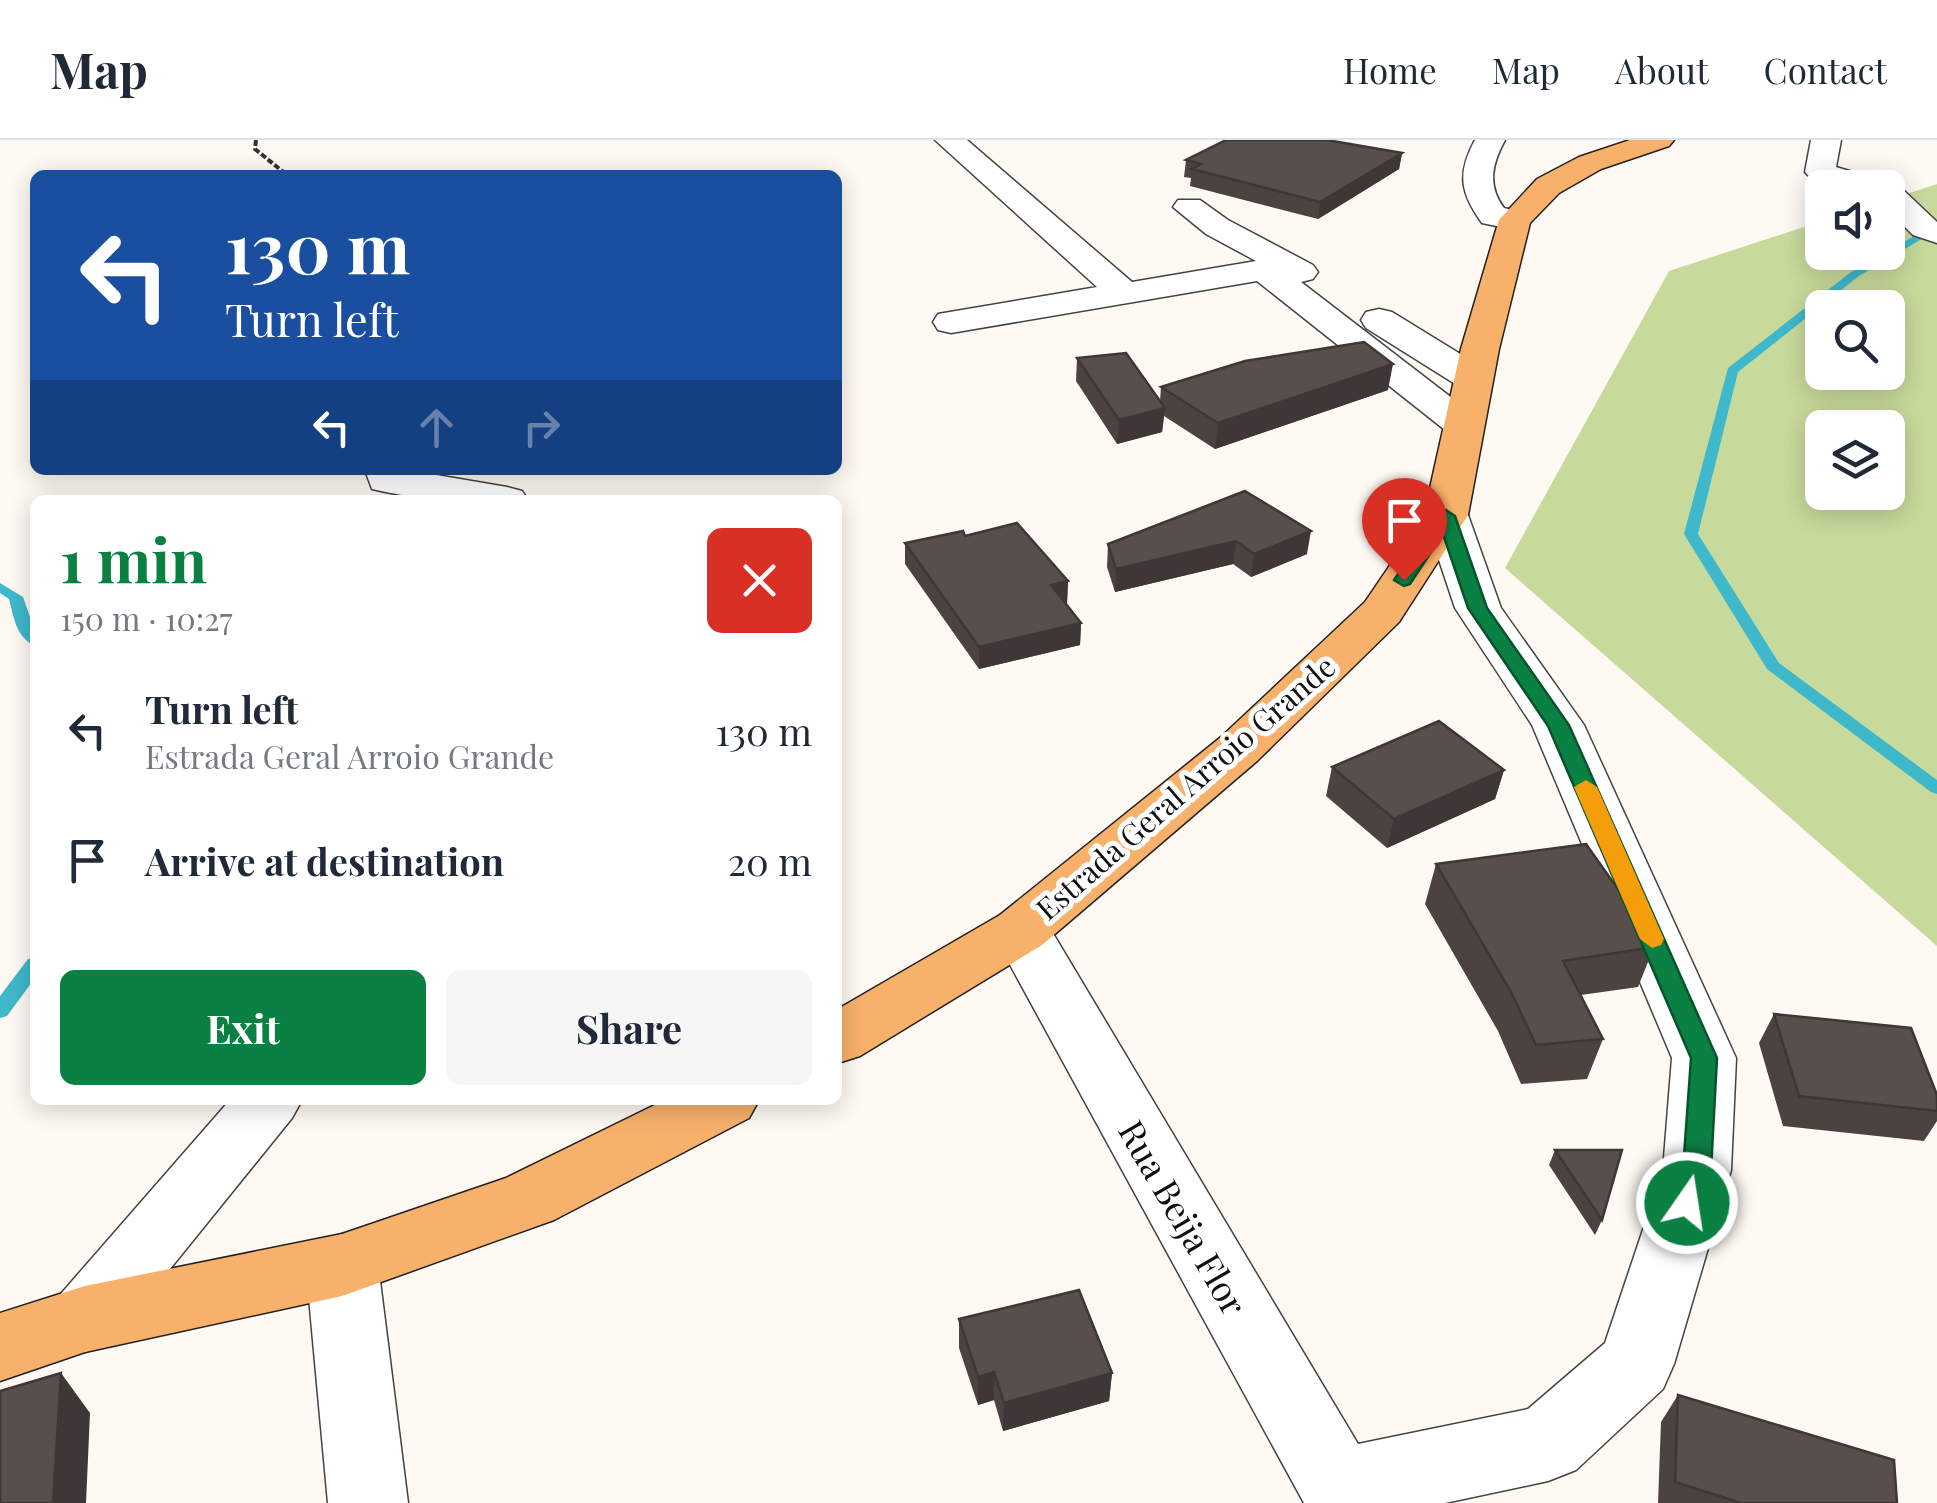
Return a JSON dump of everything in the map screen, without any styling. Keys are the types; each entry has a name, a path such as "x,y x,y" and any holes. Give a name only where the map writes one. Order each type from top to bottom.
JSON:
{"main road":[{"path":"1515,220 1548,186 1590,162 1659,140"},
{"name":"Estrada Geral Arroio Grande","path":"842,1037 1020,930 1239,749 1382,612 1446,516 1474,379 1515,220"},
{"path":"0,1347 85,1318 342,1266 529,1199 716,1105"}],"street":[{"path":"950,140 1124,293"},
{"path":"1490,140 1476,164 1474,187 1494,216 1515,220"},
{"path":"1820,170 1826,140"},
{"path":"1189,207 1474,379"},
{"path":"1905,208 1930,230"},
{"path":"950,322 1264,270 1464,426"},
{"path":"386,475 387,480 477,495"},
{"path":"1343,1495 1548,1443 1636,1364 1697,1170 1704,1058 1558,725 1478,608 1446,516"},
{"name":"Rua Beija Flor","path":"1020,930 1343,1495"},
{"path":"85,1318 264,1105"},
{"path":"342,1266 368,1503"}],"path":[{"path":"256,140 255,149 280,170"}],"green space":[{"path":"1937,184 1937,946 1505,568 1669,271 1805,227 1805,270 1905,270 1905,194"}],"building":[{"path":"1226,140 1327,140 1402,153 1320,202 1192,169 1201,164 1186,160"},
{"path":"1364,342 1393,364 1218,423 1161,387 1245,361"},
{"path":"1126,353 1165,408 1119,420 1077,358"},
{"path":"1245,491 1311,531 1254,554 1236,541 1116,569 1108,544"},
{"path":"1017,523 1068,581 1051,585 1081,623 979,647 905,543 963,531 965,536"},
{"path":"1439,721 1504,770 1394,819 1332,767"},
{"path":"1586,844 1647,930 1654,947 1563,961 1603,1039 1536,1045 1511,992 1436,864"},
{"path":"1774,1014 1911,1028 1937,1095 1937,1111 1799,1096"},
{"path":"1555,1150 1622,1150 1602,1220"},
{"path":"1079,1290 1112,1373 1004,1403 994,1372 978,1377 959,1319"},
{"path":"61,1373 53,1503 0,1503 0,1391"},
{"path":"1678,1395 1894,1460 1897,1503 1741,1503 1675,1482"}],"waterway":[{"path":"1937,226 1855,274 1732,371 1691,534 1773,666 1937,788"},
{"path":"0,587 16,597 24,628 30,635"},
{"path":"0,1011 30,971"}],"slow traffic":[{"path":"1586,787 1652,939"}],"route":[{"path":"1404,580 1446,516 1478,608 1558,725 1704,1058 1697,1170 1687,1203"}]}
